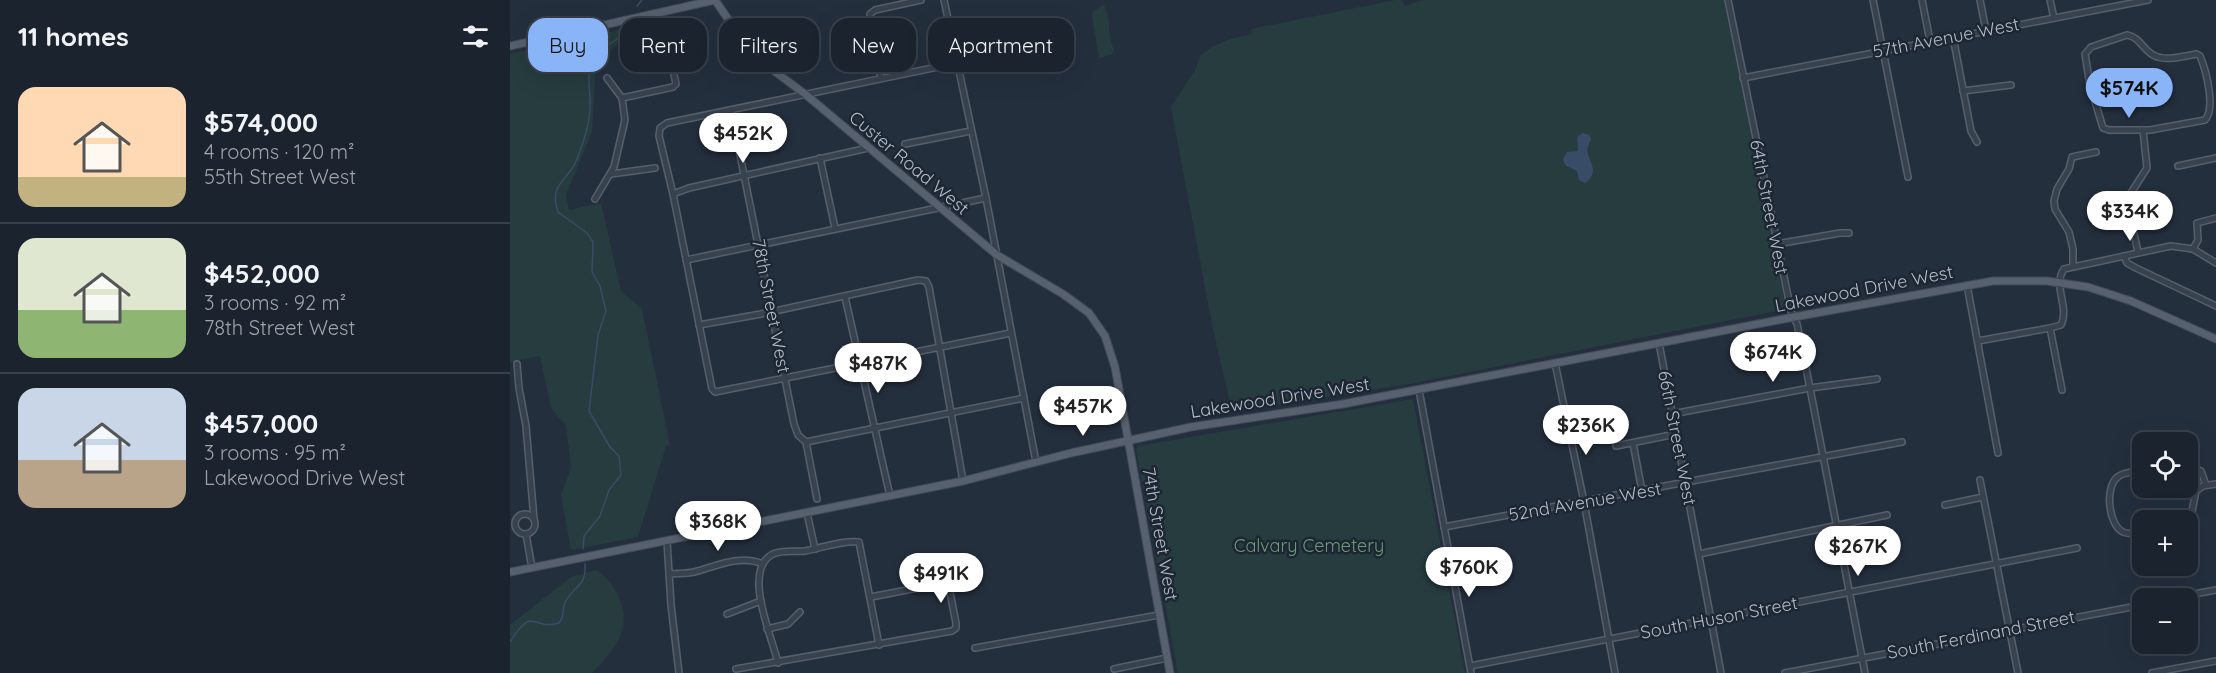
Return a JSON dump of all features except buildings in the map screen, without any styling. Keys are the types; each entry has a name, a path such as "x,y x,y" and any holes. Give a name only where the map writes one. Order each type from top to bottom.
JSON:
{"main road":[{"path":"510,46 715,0"},
{"name":"Custer Road West","path":"715,0 743,41 756,55 997,255 1080,305 1102,329"},
{"name":"Lakewood Drive West","path":"510,572 963,481 1128,440 1219,422 1343,404 1966,285 2007,280 2059,282 2088,287 2117,296 2216,339"},
{"name":"74th Street West","path":"1102,329 1113,356 1170,673"}],"street":[{"path":"881,78 870,14 875,10 921,0"},
{"path":"944,0 948,18"},
{"name":"64th Street West","path":"1728,0 1791,311 1797,324 1865,673"},
{"path":"1873,0 1908,177"},
{"path":"1922,0 1930,41"},
{"path":"1980,0 1986,31"},
{"path":"2050,0 2054,18"},
{"name":"57th Avenue West","path":"1743,78 2148,0"},
{"path":"622,98 673,87 676,82 666,36 656,27 651,15"},
{"path":"2127,35 2136,38 2156,56 2169,58 2199,55 2211,102 2208,117 2197,123 2143,130 2104,129 2101,125 2085,57 2086,51 2091,47 2127,35"},
{"path":"1953,37 1971,131 1977,142"},
{"path":"928,69 667,123 661,127 659,136 673,194 712,389 717,392 725,391 1011,333"},
{"path":"959,72 986,198 1036,462"},
{"path":"595,199 611,174 625,120 622,98 608,78"},
{"path":"1963,91 2011,85"},
{"name":"78th Street West","path":"731,110 794,424 800,438 806,442 817,499"},
{"path":"2138,252 2129,199 2132,189 2147,168 2143,130"},
{"path":"905,144 971,131"},
{"path":"673,194 689,188 867,148"},
{"path":"2073,266 2073,249 2069,232 2055,209 2054,197 2069,169 2072,157 2096,152"},
{"path":"820,158 835,228"},
{"path":"2178,166 2216,158"},
{"path":"611,174 655,168"},
{"path":"686,260 758,243 986,198"},
{"path":"2193,249 2198,240 2197,224 2216,218"},
{"path":"1777,244 1840,232 1849,233"},
{"path":"1978,341 2061,325 2065,318 2059,282 2063,270 2073,266 2171,246 2193,249 2216,262"},
{"path":"2124,256 2127,263 2136,268 2216,306"},
{"path":"699,325 926,281 963,481"},
{"path":"1966,285 1998,453"},
{"path":"845,297 890,496"},
{"path":"2050,328 2062,390"},
{"name":"66th Street West","path":"1659,343 1721,673"},
{"path":"1555,363 1584,502 1615,673"},
{"path":"517,364 526,426 534,519 534,529 526,534"},
{"path":"1672,414 1810,388 1877,379"},
{"path":"1419,390 1471,673"},
{"path":"806,442 1024,398"},
{"path":"1616,446 1676,434"},
{"name":"52nd Avenue West","path":"1444,527 1902,442"},
{"path":"1634,443 1642,491"},
{"path":"2198,470 2201,471 2206,485"},
{"path":"2132,474 2116,478 2110,498 2112,514 2118,528 2132,533"},
{"path":"1980,480 2018,673"},
{"path":"2192,510 2195,492 2206,485 2216,484"},
{"path":"1945,504 1983,497"},
{"path":"807,513 814,549"},
{"path":"526,534 517,530 513,521 526,514 534,519"},
{"path":"1699,554 1887,515"},
{"path":"526,534 532,568"},
{"path":"668,541 674,639 679,673"},
{"path":"778,663 761,601 760,574 769,556 776,553 858,542 861,546 879,645"},
{"name":"South Huson Street","path":"1470,666 2077,548"},
{"path":"670,574 694,572 717,564 749,559 763,564"},
{"path":"871,597 948,582 957,576 974,572 972,563"},
{"path":"736,669 879,645 955,629 956,623 948,582"},
{"path":"2198,593 2216,590"},
{"path":"727,614 761,601"},
{"name":"South Ferdinand Street","path":"1785,673 2132,607"},
{"path":"767,629 788,624 800,612"},
{"path":"975,648 1159,615"},
{"path":"1114,669 1167,658"},
{"path":"2152,673 2216,661"}],"green space":[{"path":"1402,0 1405,6 1423,0 1724,0 1786,309 1409,384 1232,412 1212,324 1171,107 1195,70 1200,56 1212,47 1230,39 1252,34 1251,29"},
{"path":"1104,5 1114,50 1112,54 1101,58 1092,15 1093,11"},
{"path":"620,30 620,42 608,53 608,32"},
{"path":"528,50 528,72 596,72 592,132 566,195 569,210 601,203 621,291 642,309 670,445 666,446 638,537 571,550 561,495 571,467 566,425 551,408 540,356 510,362 510,54"},
{"name":"Calvary Cemetery","path":"1413,399 1465,673 1178,673 1136,450 1138,446"},
{"path":"596,570 603,575 619,596 624,613 620,637 605,659 592,673 510,673 510,625 571,577"}],"water":[{"path":"1583,133 1589,135 1591,139 1587,150 1593,172 1585,183 1579,180 1577,171 1565,165 1563,159 1567,152 1578,151 1577,137"}],"waterway":[{"path":"637,6 642,0"},
{"path":"583,549 584,536 600,516 609,490 621,475 619,456 610,447 589,411 598,335 606,311 600,286 592,272 593,242 587,233 558,212 556,195 558,188 573,166 585,135 590,110 589,77 592,62 620,37"},
{"path":"510,642 529,621 550,625 559,623 569,596 582,581 585,564"}]}
